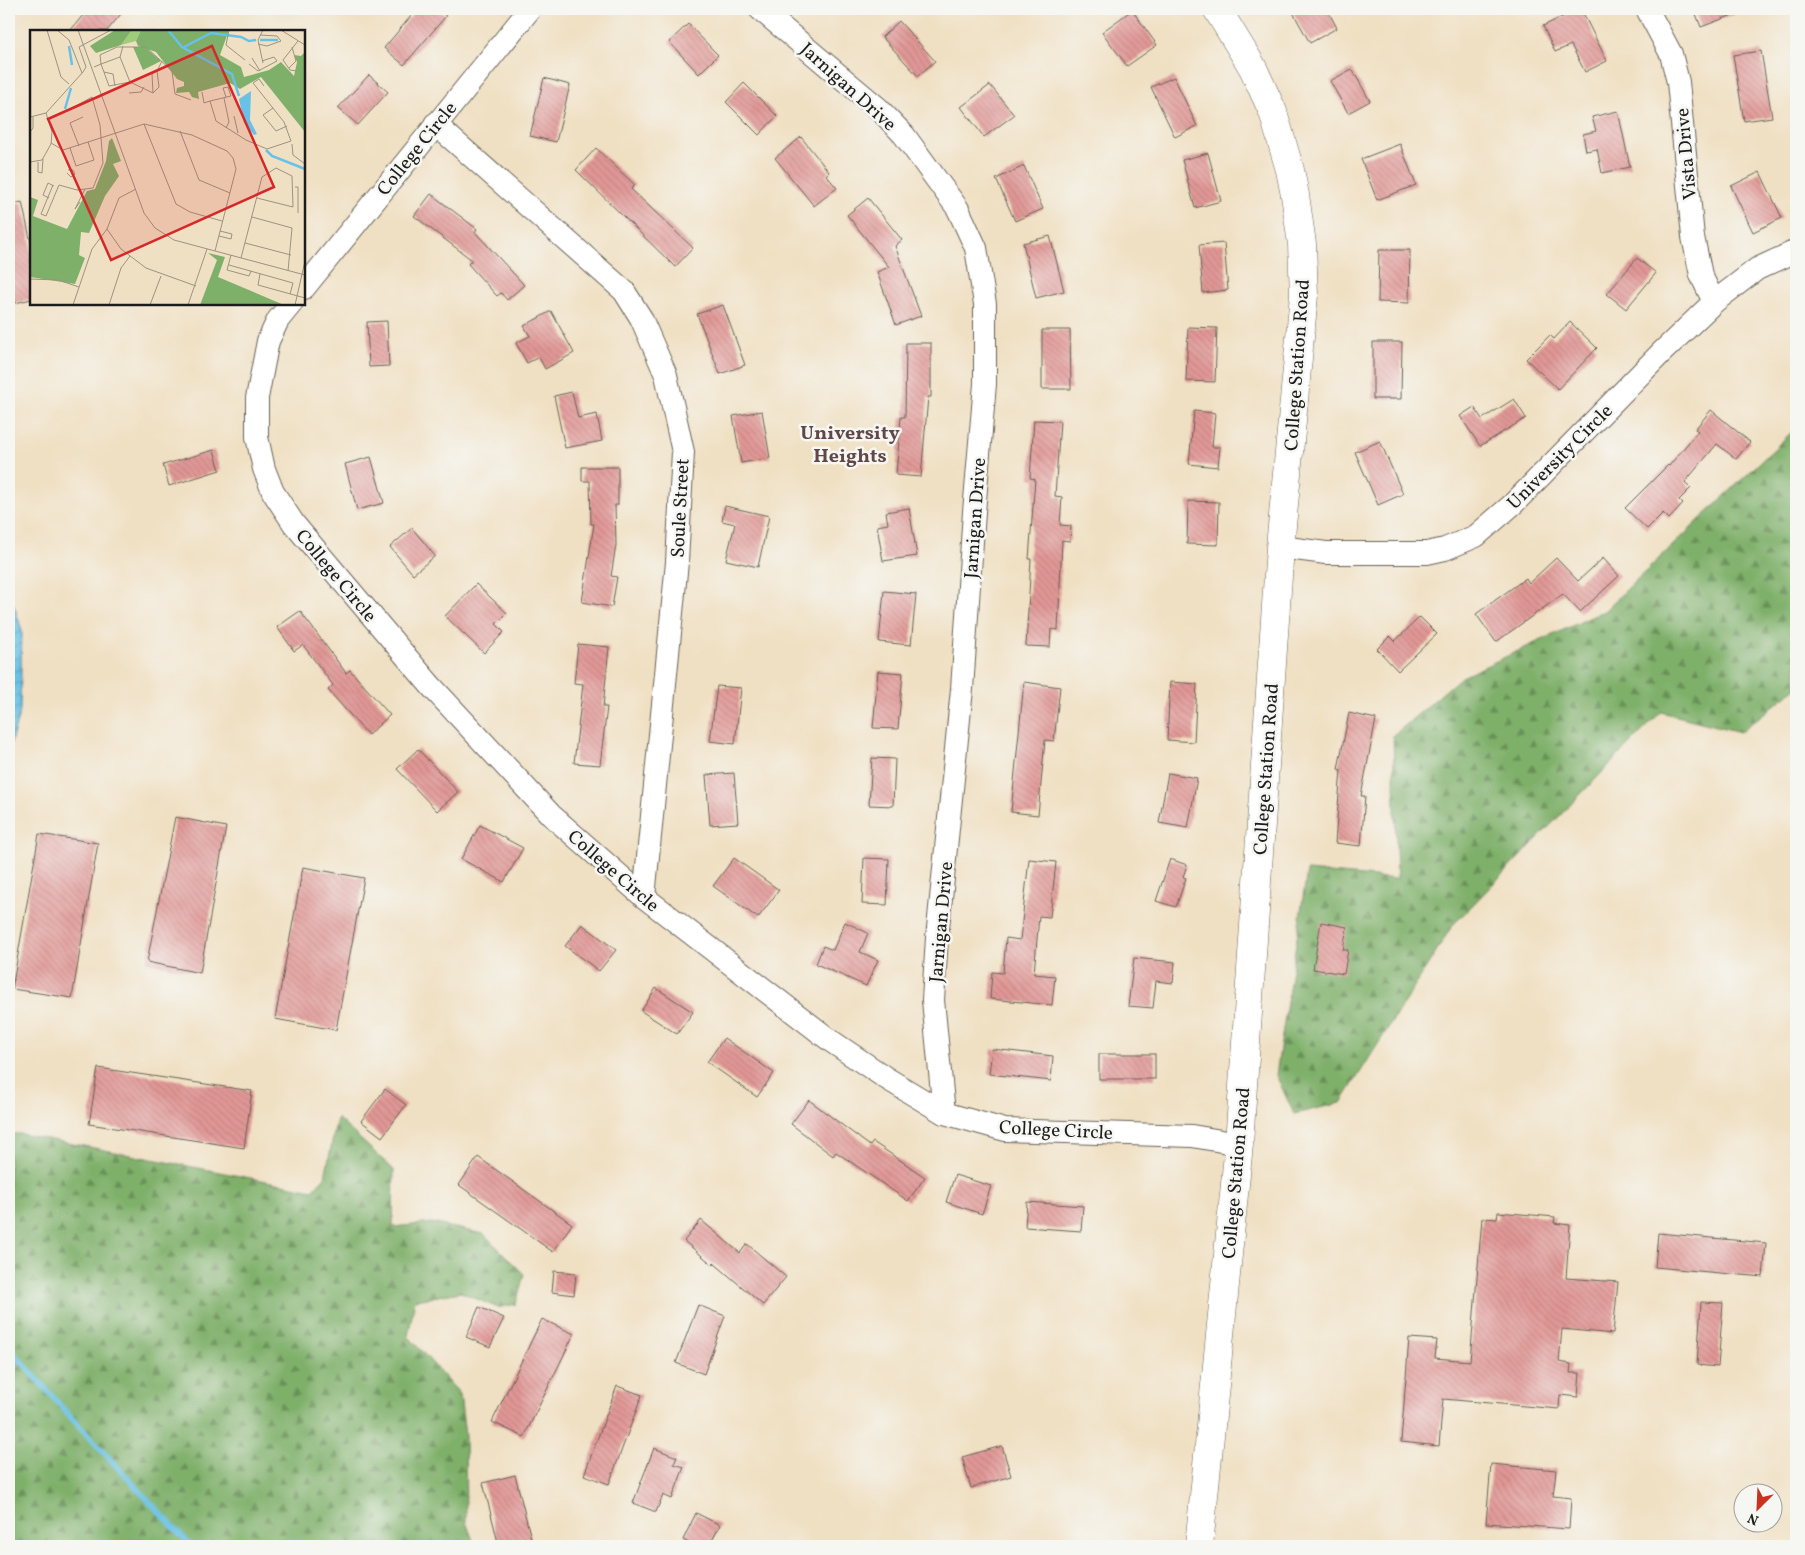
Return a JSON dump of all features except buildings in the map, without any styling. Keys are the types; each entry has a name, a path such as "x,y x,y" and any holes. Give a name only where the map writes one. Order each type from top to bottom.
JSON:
{"main road":[{"name":"College Station Road","path":"1199,1546 1239,1144 1280,547 1304,295 1302,244 1290,170 1273,112 1253,68 1217,9"}],"street":[{"name":"College Circle","path":"305,287 530,9"},
{"name":"Jarnigan Drive","path":"760,9 879,109 904,135 958,209 976,248 985,304 985,384 962,689 937,938 933,1000 944,1113"},
{"name":"Vista Drive","path":"1647,9 1671,54 1678,82 1693,237 1701,275 1714,302"},
{"name":"Soule Street","path":"435,124 624,292 641,318 666,375 683,452 676,562 644,897"},
{"name":"University Circle","path":"1280,547 1326,553 1427,553 1445,549 1476,536 1513,504 1643,371 1714,302 1757,269 1796,251"},
{"name":"College Circle","path":"290,305 278,320 268,342 257,398 258,437 264,469 273,492 294,524 431,686 551,814 644,897 832,1041 886,1078 944,1113 1005,1130 1192,1136 1239,1144"}],"green space":[{"path":"1796,428 1796,688 1740,732 1661,712 1452,926 1341,1103 1294,1114 1276,1075 1307,871 1397,879 1393,736 1460,678 1604,611"},
{"path":"337,1118 394,1170 393,1227 432,1223 484,1234 524,1274 516,1304 498,1308 461,1292 415,1300 408,1336 460,1394 465,1436 466,1522 475,1546 9,1546 9,1134 21,1134 313,1190 325,1177"}],"water":[{"path":"9,593 22,631 20,711 10,746 9,763"}],"waterway":[{"path":"9,1347 66,1412 191,1546"}],"district":[{"name":"University Heights","path":"850,444"}]}
